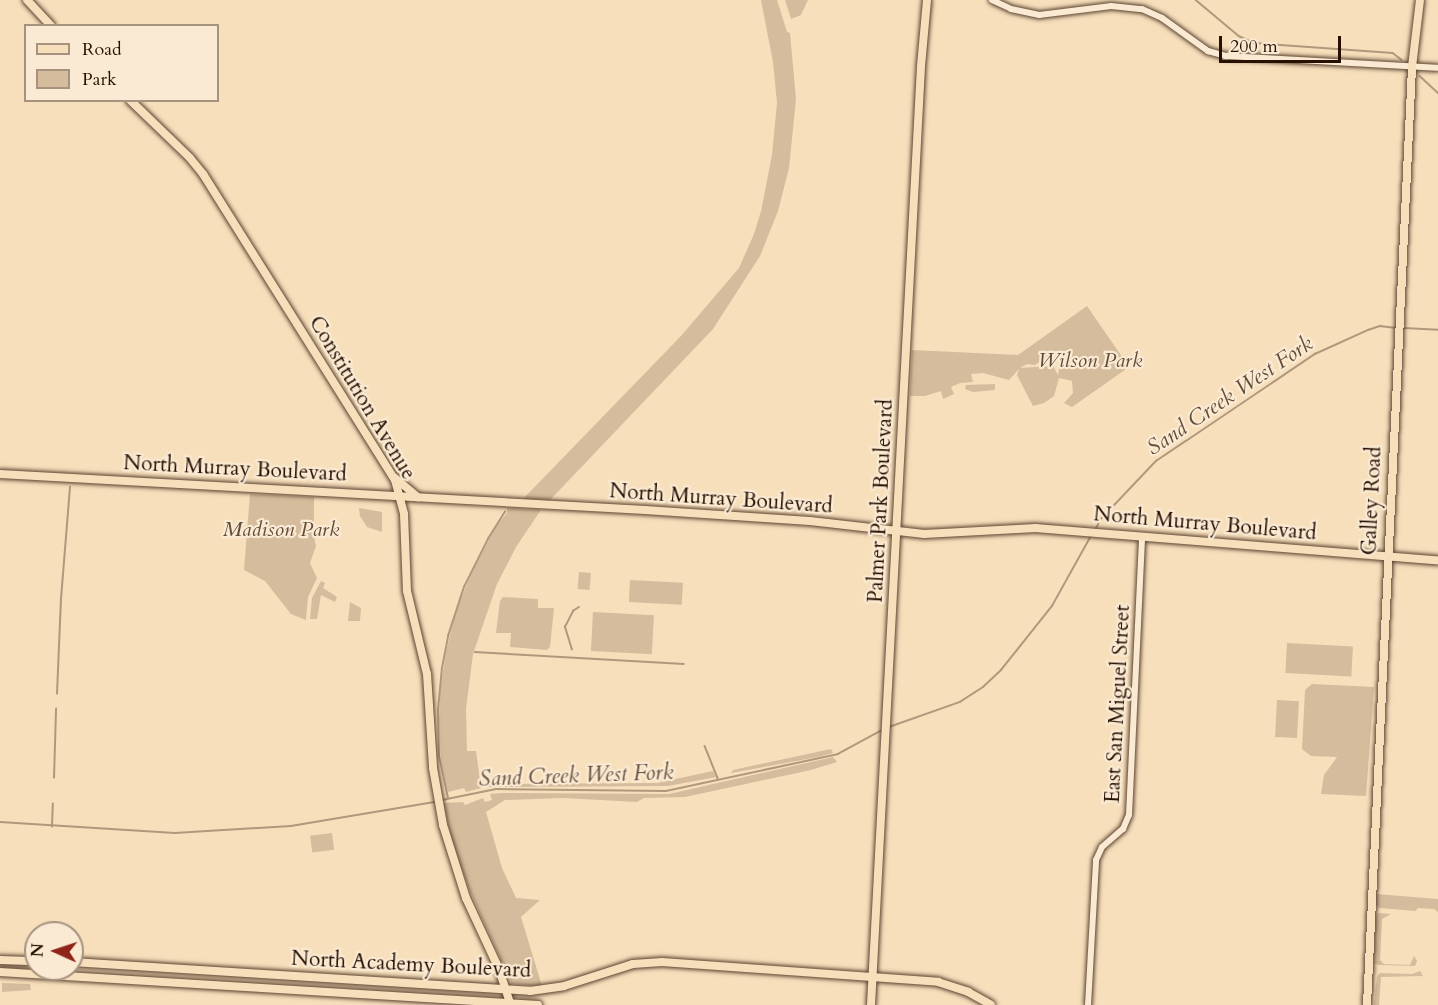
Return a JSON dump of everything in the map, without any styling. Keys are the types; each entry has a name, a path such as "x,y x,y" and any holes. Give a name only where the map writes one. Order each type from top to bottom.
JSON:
{"highway":[{"path":"0,960 24,961"},
{"name":"North Academy Boulevard","path":"84,963 507,991 551,989 626,965 645,962 938,982 968,992 991,1005"},
{"path":"128,980 136,976 173,978 187,970"},
{"name":"North Academy Boulevard","path":"0,972 538,1005"}],"main road":[{"path":"27,0 49,24"},
{"name":"Palmer Park Boulevard","path":"871,1005 921,66 927,0"},
{"name":"Galley Road","path":"1367,1005 1412,67 1420,0"},
{"name":"Constitution Avenue","path":"132,102 204,174 392,476 400,496 405,522 407,591 430,695 436,793 440,811 458,876 511,1004"},
{"name":"North Murray Boulevard","path":"0,474 788,520 940,534 1036,528 1438,560"},
{"path":"392,476 420,498"}],"street":[{"path":"992,0 1011,9 1039,15 1111,6 1142,9 1162,18 1208,51 1226,56 1438,68"},
{"name":"East San Miguel Street","path":"1088,1005 1096,860 1102,847 1123,829 1129,814 1142,536"}],"green space":[{"path":"761,0 777,0 787,32 790,33 796,99 789,168 778,211 760,256 713,329 550,500 523,499 681,336 739,268 761,211 772,155 777,103 773,62"},
{"path":"785,0 808,0 801,15 791,19"},
{"name":"Wilson Park","path":"1087,306 1129,367 1072,407 1064,403 1073,393 1072,381 1059,378 1054,396 1044,403 1033,406 1017,375 1019,369 1009,380 983,373 971,374 973,382 960,383 951,387 954,394 943,399 941,391 925,396 910,396 912,350 1018,355","holes":["1055,351 1062,354 1058,375 1053,366 1020,368 1027,364 1035,365"]},
{"path":"995,384 995,390 973,392 965,389 966,385"},
{"name":"Madison Park","path":"250,494 314,497 316,546 310,563 317,578 308,597 306,620 291,614 265,581 244,570"},
{"path":"359,508 382,512 382,532 367,527 360,516"},
{"path":"507,508 541,510 516,547 497,584 473,654 466,709 467,751 476,751 481,788 466,792 464,788 448,792 441,764 439,722 440,690 446,652 455,614 472,571 497,525 507,513"},
{"path":"579,572 591,573 589,590 578,589"},
{"path":"630,580 683,583 682,605 629,602"},
{"path":"321,581 325,583 323,588 337,597 335,602 321,595 317,619 310,619 312,598"},
{"path":"503,597 538,599 538,608 554,608 550,647 547,650 510,647 511,633 496,633 500,601"},
{"path":"350,602 361,608 360,621 348,621"},
{"path":"593,612 654,615 652,654 591,651"},
{"path":"1287,643 1353,646 1351,676 1285,673"},
{"path":"1312,684 1374,687 1366,796 1321,794 1324,775 1337,757 1311,756 1302,749 1305,690"},
{"path":"1277,700 1299,701 1297,738 1275,737"},
{"path":"831,749 833,753 818,757 731,773 733,770"},
{"path":"833,757 837,762 811,770 685,797 644,798 637,802 563,798 505,800 486,812 502,868 516,898 540,900 521,917 542,986 512,984 469,889 453,844 443,803 463,802 465,805 483,798 485,802 492,800 490,794 502,793 669,794"},
{"path":"713,771 716,777 668,786 489,787 488,784 657,783"},
{"path":"332,833 334,850 312,853 310,836"},
{"path":"1376,894 1438,899 1438,912 1434,909 1418,908 1415,911 1380,908 1376,905"},
{"path":"1378,913 1391,914 1382,919 1380,960 1384,964 1410,965 1414,956 1417,961 1415,966 1378,965 1374,963 1375,917"},
{"path":"1420,971 1423,976 1381,977 1379,1005 1374,1005 1377,976 1380,973 1412,974"},
{"path":"2,983 30,984 31,990 2,992"}],"waterway":[{"path":"1196,0 1239,36 1254,43 1393,53 1402,60"},
{"path":"1420,76 1438,93"},
{"name":"Sand Creek West Fork","path":"1095,530 1101,519 1156,461 1315,354 1380,326 1396,328"},
{"name":"Sand Creek West Fork","path":"1404,328 1438,330"},
{"path":"57,694 61,599 70,487"},
{"path":"448,798 439,756 438,710 448,636 464,587 488,539 505,512"},
{"name":"Sand Creek West Fork","path":"889,727 960,702 983,687 1001,670 1052,606 1091,536"},
{"path":"572,650 565,627 573,611 579,607"},
{"path":"475,652 684,664"},
{"name":"Sand Creek West Fork","path":"54,778 56,709"},
{"name":"Sand Creek West Fork","path":"442,800 496,789 666,791 838,754 882,730"},
{"path":"705,746 718,779"},
{"name":"Sand Creek West Fork","path":"0,822 175,833 291,826 434,802"},
{"name":"Sand Creek West Fork","path":"52,827 53,804"}]}
